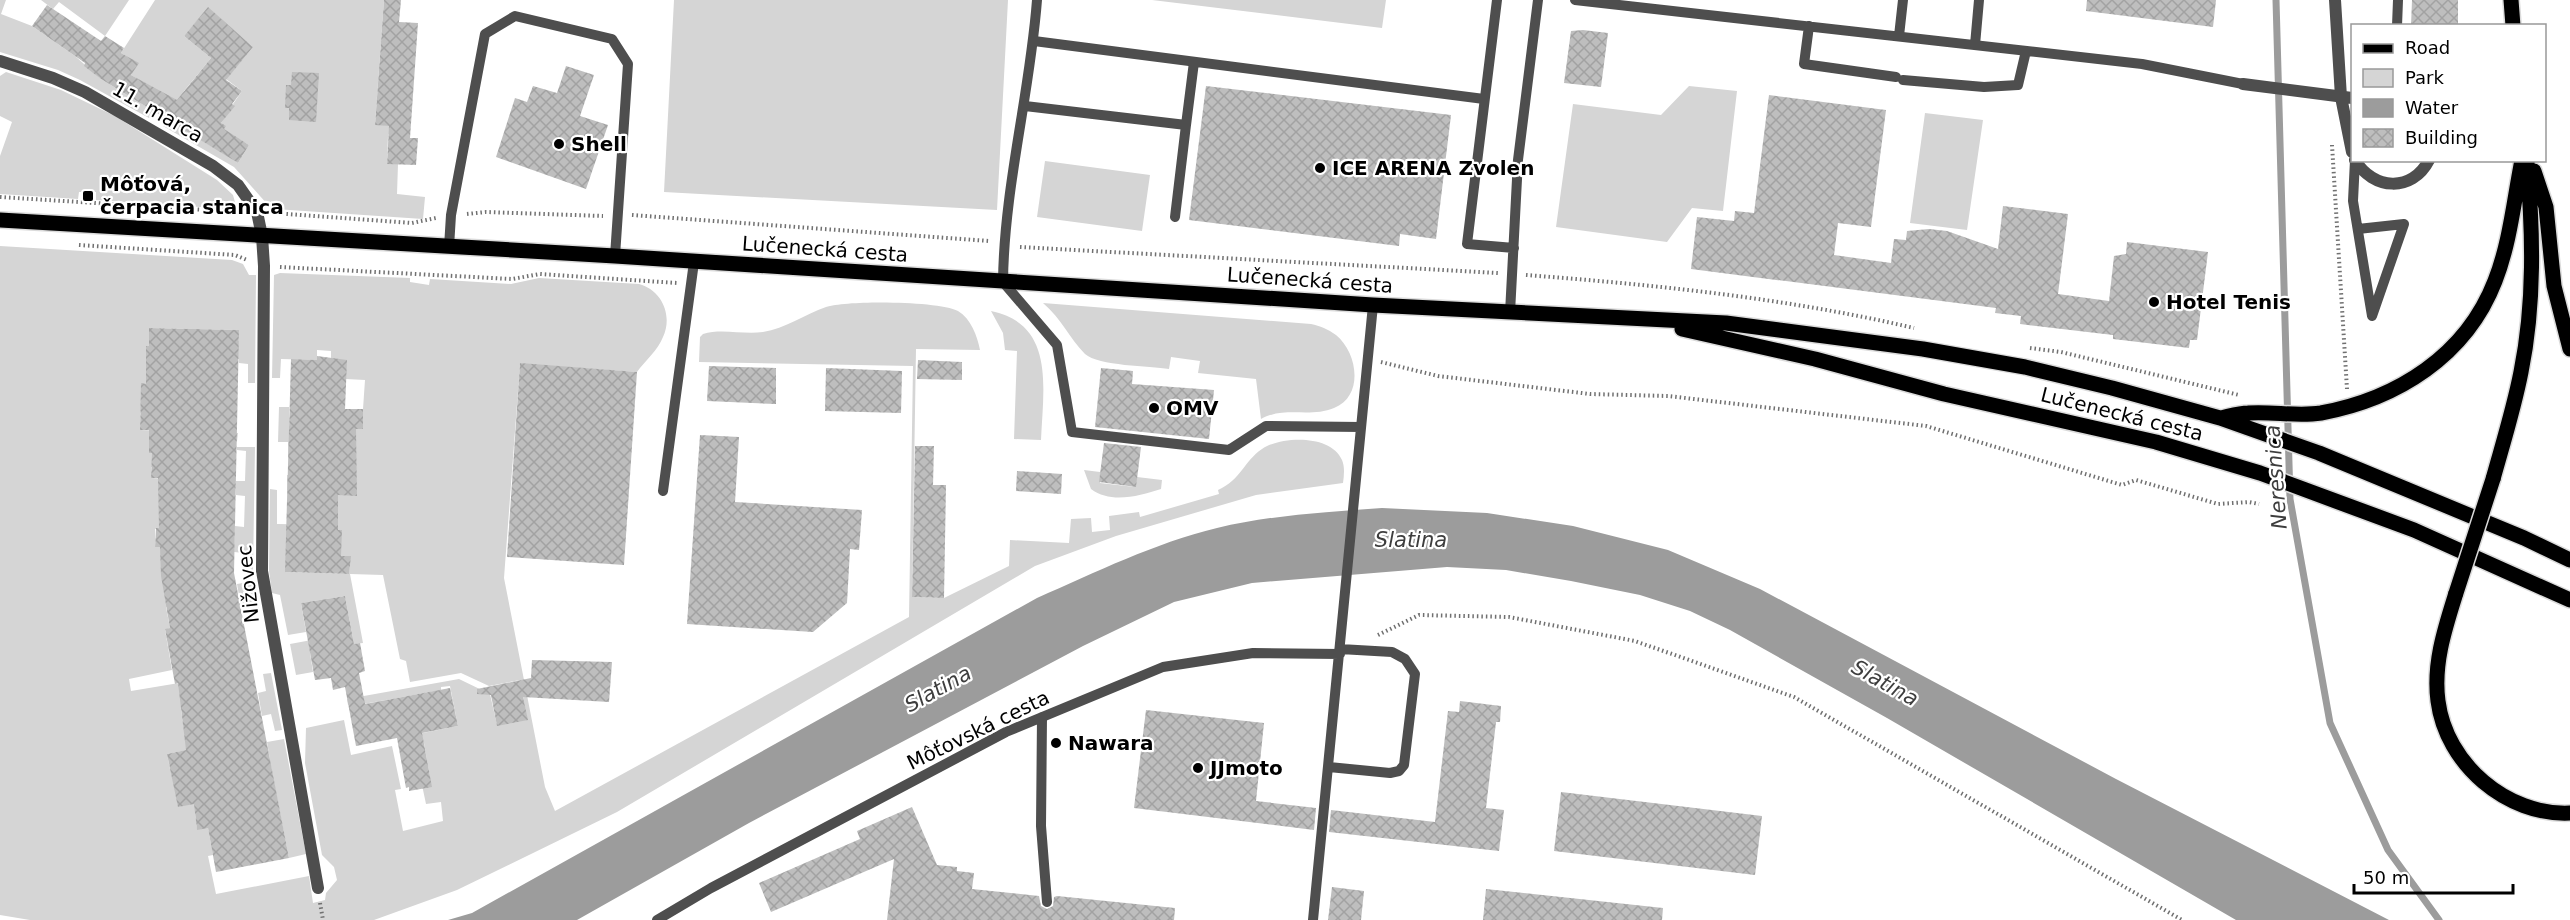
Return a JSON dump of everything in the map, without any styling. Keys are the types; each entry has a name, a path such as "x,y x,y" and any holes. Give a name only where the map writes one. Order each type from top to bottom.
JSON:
{"main road":[{"path":"2511,0 2513,24"},
{"path":"2220,418 2256,413 2287,416 2352,407 2388,394 2416,377 2467,331 2480,311 2495,281 2526,162"},
{"path":"2526,162 2532,221 2529,317 2521,371 2493,479 2444,632 2437,678 2438,701 2449,737 2466,765 2493,790 2526,807 2570,813"},
{"path":"2527,162 2546,207 2554,286 2570,349"},
{"name":"Lučenecká cesta","path":"0,220 615,256 1510,314 1726,323 1979,358 2112,388 2220,418 2319,453 2524,538 2570,560"},
{"name":"Lučenecká cesta","path":"1647,321 2134,437 2260,473 2414,530 2570,600"}],"street":[{"path":"2335,0 2351,141"},
{"name":"11. marca","path":"0,61 53,78 85,92 213,166 238,185 256,212 262,236"},
{"path":"2243,84 2347,98"},
{"path":"2357,162 2370,178 2391,184 2413,179 2422,172 2428,162"},
{"name":"Nižovec","path":"262,236 264,266 262,571 318,888"}],"lane":[{"path":"1036,0 1034,41 1003,246 1003,282 1057,345 1072,432 1229,450 1266,426 1361,428"},
{"path":"1497,0 1467,244 1514,248"},
{"path":"1510,314 1518,160 1538,0"},
{"path":"1575,0 2142,64 2243,84"},
{"path":"1899,36 1903,0"},
{"path":"1975,45 1979,0"},
{"path":"2397,24 2398,0"},
{"path":"449,247 451,215 485,34 515,15 612,39 628,64 615,256"},
{"path":"1809,26 1804,64 1900,79 1984,87 2018,85 2025,51"},
{"path":"1034,41 1484,99"},
{"path":"1174,217 1194,62"},
{"path":"1025,106 1186,125"},
{"path":"2355,162 2353,201 2372,316 2404,224 2358,229"},
{"path":"663,491 693,262"},
{"path":"1313,920 1373,305"},
{"name":"Môťovská cesta","path":"657,920 721,883 996,738 1163,667 1253,653 1392,652 1405,659 1415,674 1404,765 1399,771 1390,773 1329,767"},
{"path":"1042,717 1041,826 1047,902"}],"path":[{"path":"2332,143 2347,393"},
{"path":"0,197 256,212"},
{"path":"618,214 984,239 1003,246 1513,274 1646,285 1768,299 1917,328"},
{"path":"77,245 235,255 248,260 250,266 458,278 512,279 540,274 691,284"},
{"path":"2029,348 2061,352 2248,396"},
{"path":"1368,359 1438,376 1590,394 1668,396 1926,426 2122,484 2136,480 2218,504 2249,502 2259,504"},
{"path":"1369,639 1419,615 1509,617 1635,641 1794,697 2182,920"}],"green space":[{"path":"0,0 6,0 1,14 32,26 75,56 101,79 155,112 149,118 58,70 0,52"},
{"path":"41,0 129,0 105,36 59,2 53,9"},
{"path":"155,0 384,0 375,124 392,126 388,136 387,163 398,164 397,194 425,197 423,219 275,209 268,205 234,167 163,126 166,119 216,149 226,134 221,123 242,91 226,79 253,47 208,8 184,36 211,58 184,91 179,103 131,75 138,63 121,53","holes":["239,139 249,145 238,163 227,156"]},
{"path":"674,0 1008,0 997,210 664,192"},
{"path":"1152,0 1386,0 1382,28"},
{"path":"6,72 61,90 115,116 217,180 233,195 236,206 230,209 96,200 96,192 79,192 78,199 0,194 0,156 12,122 0,116 0,76"},
{"path":"1689,86 1737,91 1723,211 1692,208 1667,242 1556,227 1573,104 1661,115"},
{"path":"1925,113 1983,120 1967,230 1910,223"},
{"path":"1045,161 1150,175 1142,231 1037,217"},
{"path":"0,246 232,260 243,264 249,275 256,275 255,383 248,383 248,364 239,363 239,359 165,357 158,411 140,411 140,430 238,433 237,441 209,441 165,467 151,467 151,478 178,479 163,528 155,529 155,547 173,547 176,606 166,607 170,628 165,630 172,670 129,679 131,691 185,682 181,710 187,750 167,754 170,769 272,772 267,742 284,739 306,854 289,858 274,783 195,813 197,829 208,828 213,855 208,856 216,894 309,876 313,903 325,900 326,893 337,880 334,867 322,855 305,763 306,728 344,720 351,755 392,746 401,789 395,790 403,831 443,821 441,802 426,804 422,785 431,783 424,743 408,736 458,726 450,686 441,687 441,690 358,705 357,703 348,705 347,699 459,679 490,694 497,725 527,719 520,680 489,686 461,673 410,682 406,661 400,659 383,575 350,574 363,643 354,644 345,596 301,603 306,632 288,635 280,595 272,593 269,571 270,489 277,490 277,524 338,525 310,491 287,490 287,475 356,477 288,457 288,442 278,442 279,407 289,407 289,426 363,409 365,380 346,379 331,360 331,351 317,350 317,360 281,359 280,378 272,378 274,275 280,273 410,278 410,282 429,285 430,279 511,284 539,278 639,284 654,292 663,305 667,321 663,337 655,351 637,372 520,364 504,578 545,787 555,811 909,617 913,366 699,362 700,337 703,334 710,332 755,333 771,330 826,307 853,303 932,305 958,311 970,323 980,350 916,349 912,597 944,598 1009,566 1010,540 1069,543 1071,519 1091,518 1092,532 1110,530 1109,516 1139,512 1140,517 1219,494 1218,490 1232,481 1256,454 1270,445 1293,440 1317,442 1328,445 1342,460 1343,483 1256,495 1116,536 1035,566 617,812 457,890 374,920 30,920 0,915","holes":["150,328 239,330 239,341 149,346","332,530 342,530 331,556 350,556 349,574 285,572"]},
{"path":"1043,303 1311,324 1333,333 1343,343 1353,363 1354,384 1344,402 1334,408 1316,412 1279,413 1261,419 1256,379 1198,373 1200,361 1171,357 1169,369 1112,363 1092,358 1079,348 1055,315"},
{"path":"991,311 1012,318 1027,330 1036,344 1043,381 1041,440 1014,439 1017,351 1005,350 1003,333"},
{"path":"237,447 255,447 253,570 244,571 244,553 234,552 235,526 244,527 245,496 236,495 236,481 245,481 246,451 237,450"},
{"path":"1084,470 1100,472 1100,483 1135,487 1137,477 1162,480 1161,489 1134,496 1107,496 1091,489"},
{"path":"255,581 259,610 242,613 237,584"},
{"path":"317,639 319,651 310,653 313,672 296,675 290,644"},
{"path":"271,673 282,730 275,731 271,714 262,716 258,693 266,691 263,674"}],"water":[{"name":"Slatina","path":"1382,508 1487,513 1573,526 1668,550 1760,589 2116,779 2389,920 2236,920 1887,718 1730,630 1690,611 1640,595 1571,581 1506,570 1447,567 1252,583 1174,602 1083,646 749,823 577,920 448,920 472,913 1037,598 1104,568 1148,550 1217,528 1299,515"}],"building":[{"path":"384,0 401,0 399,22 418,23 410,138 418,138 416,165 387,164 389,126 375,125"},
{"path":"2087,0 2216,0 2213,27 2086,11"},
{"path":"2412,0 2458,0 2458,24 2411,24"},
{"path":"47,5 101,41 105,36 124,48 121,53 139,63 131,75 177,100 211,58 184,36 208,7 253,47 226,80 242,91 232,104 235,106 221,123 226,126 224,129 249,145 238,163 101,79 84,66 85,63 32,26"},
{"path":"1571,31 1608,33 1601,87 1564,83"},
{"path":"566,66 594,75 580,116 608,125 586,189 496,157 515,98 527,102 533,86 557,93"},
{"path":"292,72 319,73 316,122 289,120 289,108 285,108 286,85 291,85"},
{"name":"ICE ARENA Zvolen","path":"1206,86 1451,115 1436,239 1400,234 1399,246 1189,220"},
{"path":"1769,95 1886,110 1871,227 1838,223 1834,255 1891,263 1894,239 1906,240 1907,231 1929,229 1947,231 1998,249 2003,206 2068,214 2058,294 2109,301 2114,256 2126,254 2127,242 2208,252 2197,340 2190,340 2189,348 2113,339 2113,335 2020,324 2021,316 1995,313 1996,308 1691,269 1697,217 1734,221 1735,211 1754,213"},
{"path":"149,328 239,330 234,573 289,858 216,872 208,828 197,830 194,804 178,807 167,754 186,750 178,683 175,684 165,629 170,628 161,576 160,547 155,547 156,528 159,528 158,478 151,478 152,453 149,453 149,430 140,430 141,383 146,384 146,346 149,346"},
{"path":"317,356 347,360 345,409 363,409 363,429 356,429 357,496 338,495 338,530 342,530 341,556 351,556 349,574 285,572 291,359 317,360"},
{"path":"918,360 962,362 962,380 917,379"},
{"path":"520,363 637,372 624,565 507,557"},
{"path":"709,366 776,368 776,404 707,401"},
{"path":"826,368 902,371 901,413 825,411"},
{"path":"1101,368 1133,371 1132,384 1214,390 1209,439 1095,427"},
{"path":"700,435 739,437 735,502 862,510 859,550 850,549 847,603 813,632 687,624"},
{"path":"1104,443 1141,447 1136,487 1099,482"},
{"path":"915,446 934,446 933,485 946,485 944,598 912,597"},
{"path":"1017,471 1062,474 1061,494 1016,491"},
{"path":"345,596 354,644 360,643 365,671 359,673 365,704 450,688 458,726 422,733 432,787 409,791 409,787 406,788 397,738 356,746 345,687 333,690 331,678 315,680 301,603"},
{"path":"532,660 612,662 609,702 523,697 528,720 497,726 491,695 477,694 477,689 531,678"},
{"path":"1460,701 1501,706 1500,722 1496,722 1486,808 1504,810 1499,851 1329,832 1331,810 1435,822 1448,711 1459,712"},
{"path":"1146,710 1264,723 1256,801 1316,808 1314,830 1134,808"},
{"path":"1561,792 1762,816 1755,875 1554,851"},
{"path":"912,807 937,865 957,867 957,871 974,873 972,889 1039,896 1041,906 1047,909 1053,906 1054,897 1057,896 1175,908 1174,920 887,920 894,859 771,912 759,883 860,839 857,831"},
{"path":"1332,887 1364,891 1361,920 1328,920"},
{"path":"1486,889 1663,908 1662,920 1483,920"}],"waterway":[{"name":"Neresnica","path":"2276,0 2290,499 2330,723 2388,850 2439,920"}],"place":[{"name":"Shell","path":"559,144"},
{"name":"ICE ARENA Zvolen","path":"1320,168"},
{"name":"Môťová, čerpacia stanica","path":"88,196"},
{"name":"Hotel Tenis","path":"2154,302"},
{"name":"OMV","path":"1154,408"},
{"name":"Nawara","path":"1056,743"},
{"name":"JJmoto","path":"1198,768"}]}
